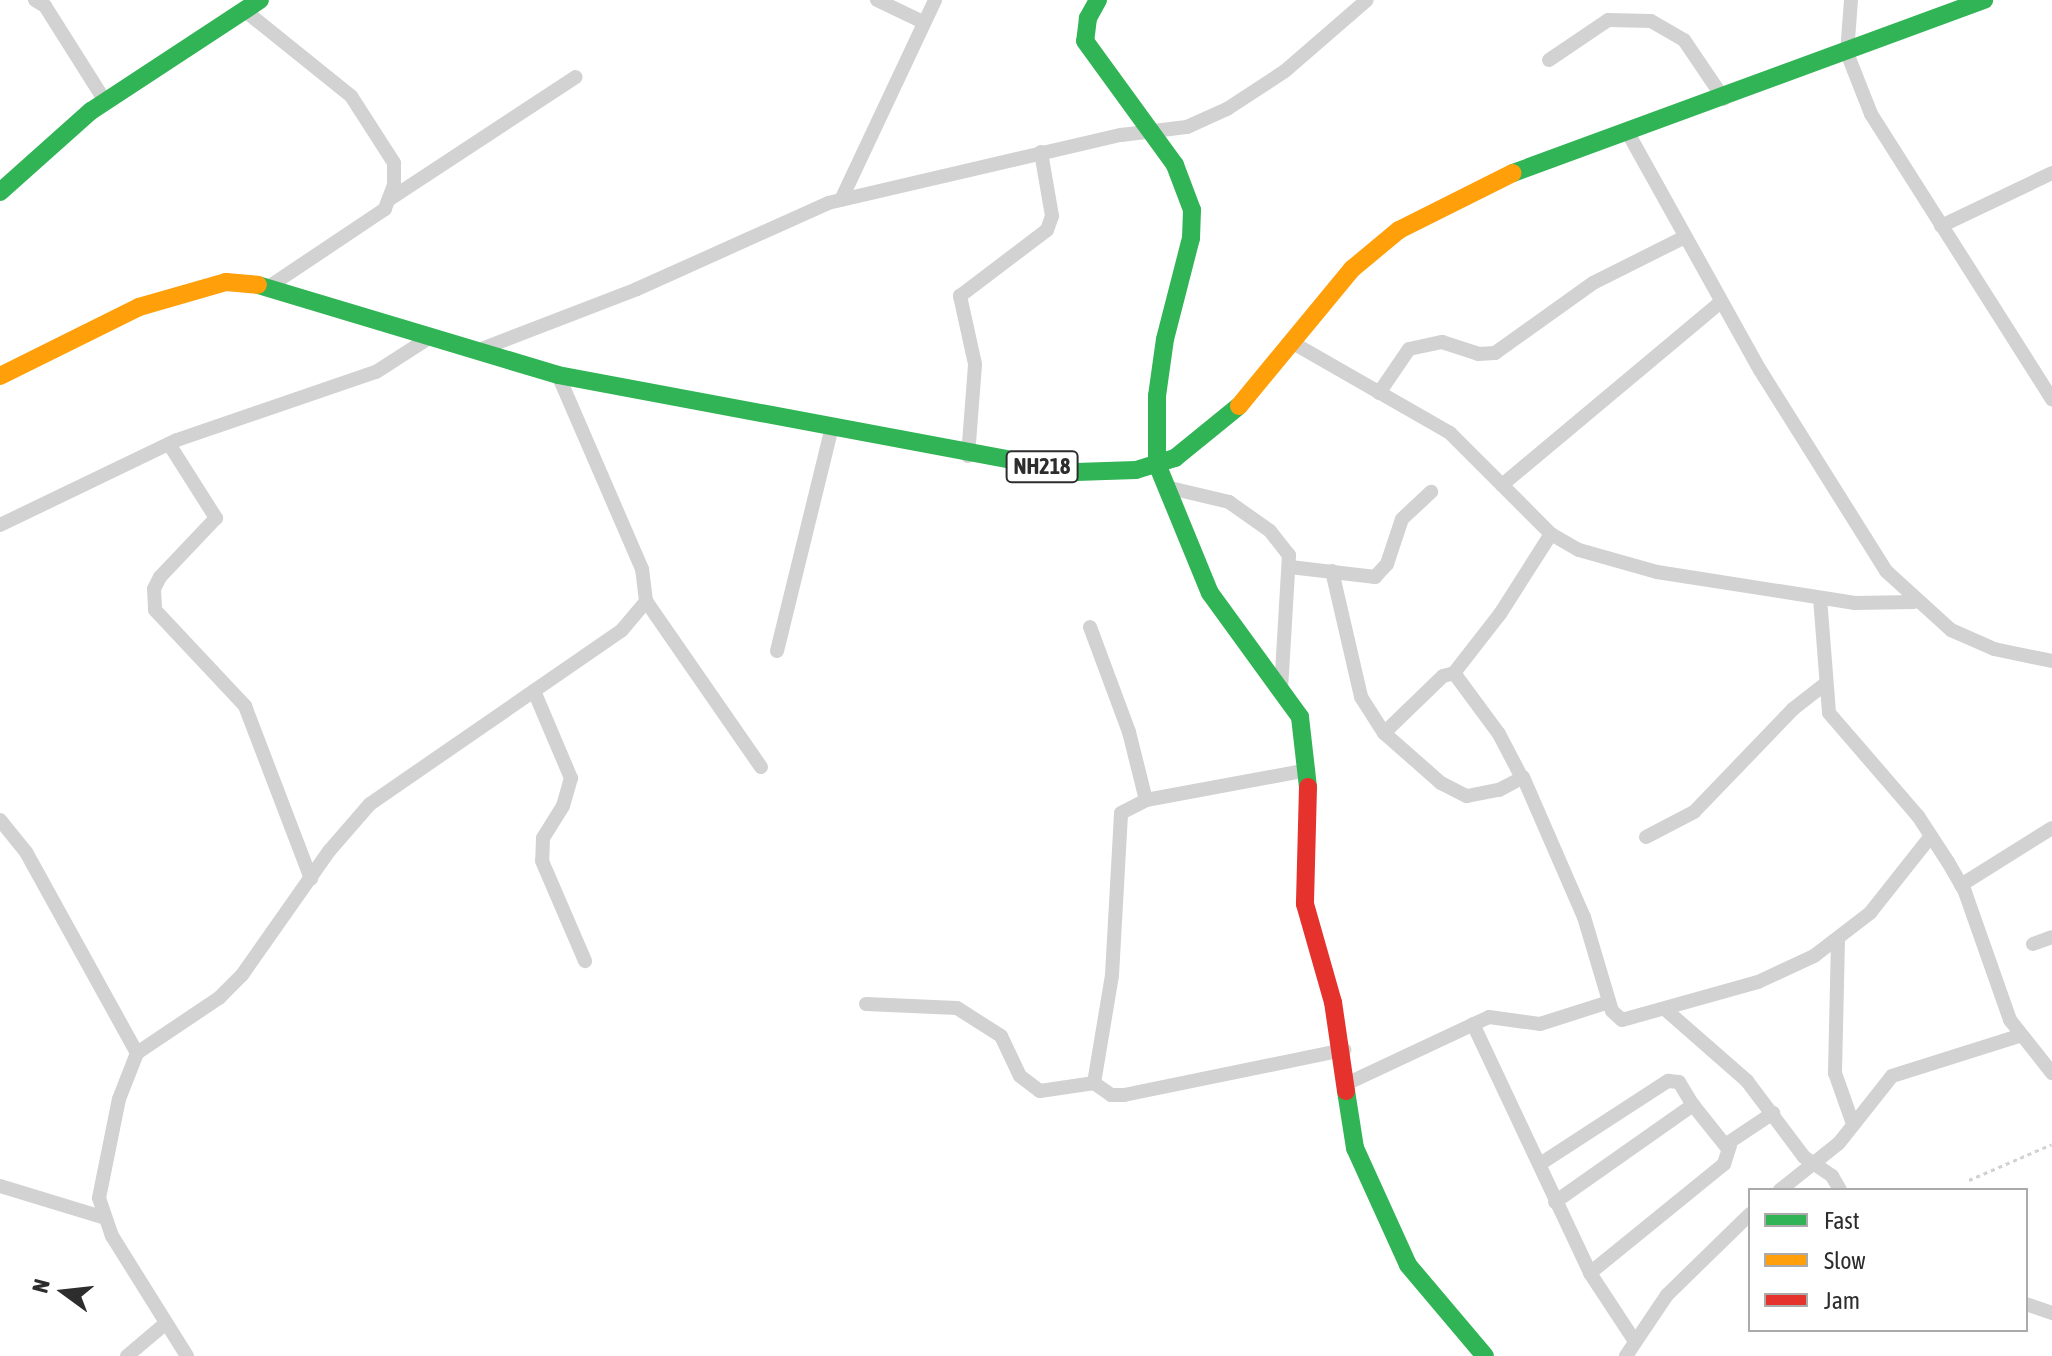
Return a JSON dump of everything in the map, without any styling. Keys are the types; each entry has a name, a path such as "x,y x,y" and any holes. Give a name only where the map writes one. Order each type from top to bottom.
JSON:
{"main road":[{"path":"0,192 46,145 105,101 260,0"},
{"path":"1098,0 1088,18 1085,41 1147,131 1175,165 1193,223 1165,339 1154,423 1157,464 1210,593 1300,717 1308,770 1305,904 1344,1050 1355,1148 1394,1241 1428,1290 1485,1356"},
{"name":"NH218","path":"0,376 57,345 182,290 226,282 269,286 429,338 558,375 968,456 1076,472 1136,470 1175,458 1212,431 1260,386 1352,269 1399,230 1503,177 1724,99 1984,0"}],"street":[{"path":"35,0 45,6 105,101"},
{"path":"877,0 923,22"},
{"path":"841,200 935,0"},
{"path":"475,352 637,289 841,200 1041,152 1147,131 1187,127 1227,109 1285,71 1367,0"},
{"path":"1851,0 1847,53 1871,114 2052,399"},
{"path":"244,10 336,80 365,113 394,163 390,199"},
{"path":"1549,60 1608,20 1651,21 1684,40 1724,99"},
{"path":"269,286 372,220 390,199 576,77"},
{"path":"1628,133 1721,302 1886,571 1914,602 1951,630 1994,649 2052,661"},
{"path":"968,456 975,364 960,296 1047,230 1052,216 1041,152"},
{"path":"1941,226 2052,173"},
{"path":"1379,393 1409,349 1442,342 1478,354 1495,353 1593,283 1685,237"},
{"path":"1502,485 1721,302"},
{"path":"0,525 169,444 376,372 429,338"},
{"path":"1293,343 1450,433 1551,534 1609,561 1820,598 1884,605 1914,602"},
{"path":"558,375 642,569 646,601 761,767"},
{"path":"777,651 832,427"},
{"path":"169,444 216,518 160,577 154,589 155,610 245,706 311,879"},
{"path":"1166,487 1202,492 1252,515 1281,543 1290,567 1281,688"},
{"path":"1290,567 1369,577 1382,573 1402,519 1431,492"},
{"path":"1384,733 1443,676 1454,673 1500,614 1551,534"},
{"path":"1332,571 1361,697 1384,733 1441,783 1467,796 1481,796 1522,778"},
{"path":"1820,598 1824,685 1829,713 1931,836 1961,885 2019,1036 2052,1073"},
{"path":"187,1356 102,1217 99,1184 119,1099 137,1053 219,998 242,975 370,804 622,630 646,601"},
{"path":"1090,627 1129,732 1146,800"},
{"path":"1454,673 1499,734 1522,778 1584,917 1609,1002 1622,1020 1758,982 1838,940 1870,913 1931,836"},
{"path":"1646,837 1694,812 1793,709 1824,685"},
{"path":"534,691 571,778 543,838 542,861 585,961"},
{"path":"1094,1083 1112,975 1118,825 1129,805 1308,770"},
{"path":"0,820 26,852 137,1053"},
{"path":"1961,885 2052,828"},
{"path":"2033,944 2052,937"},
{"path":"1838,940 1835,1073 1853,1124"},
{"path":"1346,1084 1473,1024 1501,1016 1540,1024 1609,1002"},
{"path":"866,1004 957,1008 1001,1036 1029,1086 1040,1091 1094,1083 1111,1095 1124,1095 1344,1050"},
{"path":"1666,1010 1747,1081 1813,1166 1832,1176 1839,1188"},
{"path":"1473,1024 1590,1273 1634,1340"},
{"path":"1783,1188 1813,1166 1892,1076 2019,1036"},
{"path":"1540,1164 1668,1081 1679,1082 1720,1141 1730,1145"},
{"path":"1555,1202 1693,1105"},
{"path":"1590,1273 1724,1164 1730,1145 1773,1113"},
{"path":"0,1186 102,1217"},
{"path":"1626,1356 1667,1295 1748,1216"},
{"path":"2028,1305 2052,1313"},
{"path":"127,1356 166,1323"}],"path":[{"path":"1969,1180 2052,1144"}],"traffic: fast":[{"path":"0,192 91,111 260,0"},
{"path":"1098,0 1088,18 1085,41 1175,165 1192,210 1191,238 1165,339 1157,396 1157,464 1210,593 1300,717 1308,787"},
{"path":"1513,173 1984,0"},
{"path":"258,285 558,375 1076,472 1136,470 1175,458 1239,406"},
{"path":"1346,1091 1355,1148 1408,1265 1485,1356"}],"traffic: slow":[{"path":"1239,406 1352,269 1399,230 1513,173"},
{"path":"0,376 139,307 226,282 258,285"}],"traffic: jam":[{"path":"1308,787 1305,904 1333,1002 1346,1091"}]}
